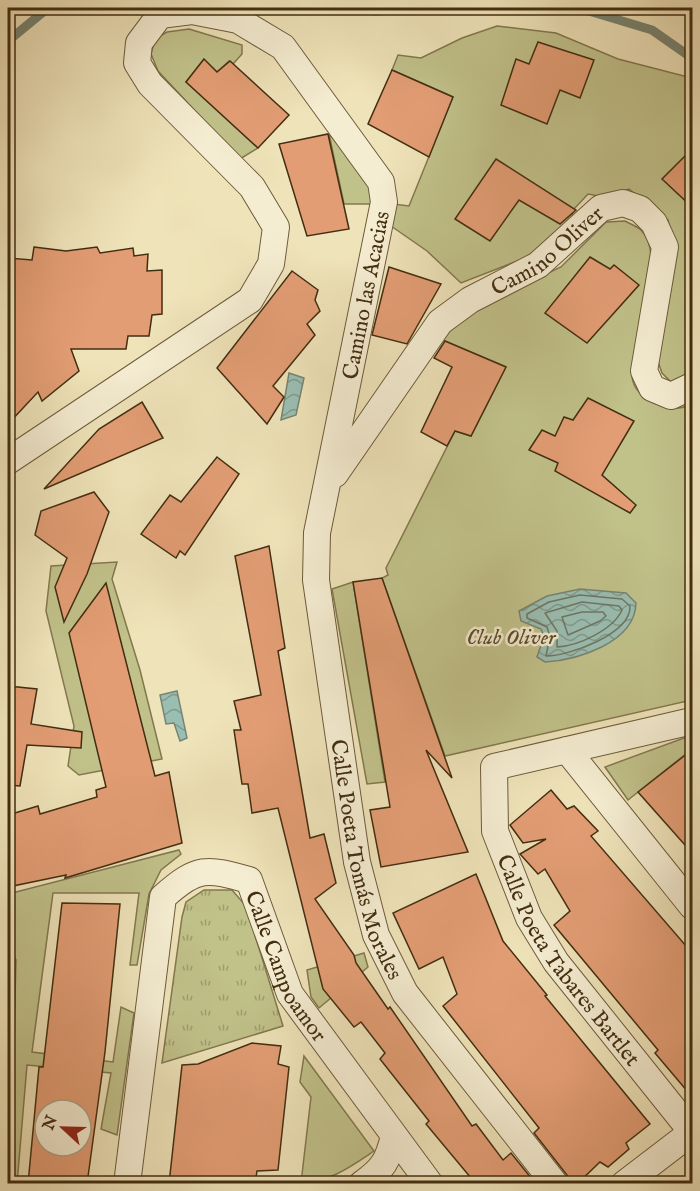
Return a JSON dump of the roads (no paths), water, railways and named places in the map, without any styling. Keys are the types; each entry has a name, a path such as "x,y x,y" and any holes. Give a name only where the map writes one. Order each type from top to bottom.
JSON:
{"street":[{"name":"Camino las Acacias","path":"8,461 250,300 271,264 276,227 252,187 150,84 137,63 139,43 160,15 193,9 238,20 284,47 381,182 384,202 329,484"},
{"name":"Camino Oliver","path":"329,484 397,380 440,322 470,300 538,265 601,208 622,203 640,209 654,223 665,248 644,371 652,388 671,396 693,386"},
{"path":"354,354 364,375 381,385 397,380"},
{"name":"Calle Poeta Tomás Morales","path":"329,484 317,533 316,580 357,862 376,935 405,993 555,1184"},
{"path":"693,721 567,750 693,906"},
{"name":"Calle Poeta Tabares Bartlet","path":"567,750 494,767 495,831 528,918 556,962 692,1132"},
{"name":"Calle Campoamor","path":"127,1184 163,897 186,876 214,870 249,880 290,994 430,1184"},
{"path":"624,1184 692,1132"},
{"path":"362,1184 381,1170 390,1152 394,1136"}],"water":[{"path":"289,373 304,378 296,415 281,420"},
{"path":"580,589 626,593 636,603 633,617 626,629 602,647 573,658 545,662 537,657 544,636 541,629 521,621 519,611 547,596"},
{"path":"177,691 187,738 180,741 174,723 166,724 160,695"}],"waterway":[{"path":"8,41 48,8"},
{"path":"359,8 374,11 433,8"},
{"path":"579,8 652,30 692,58"}],"park label":[{"name":"Club Oliver","path":"511,636"}]}
